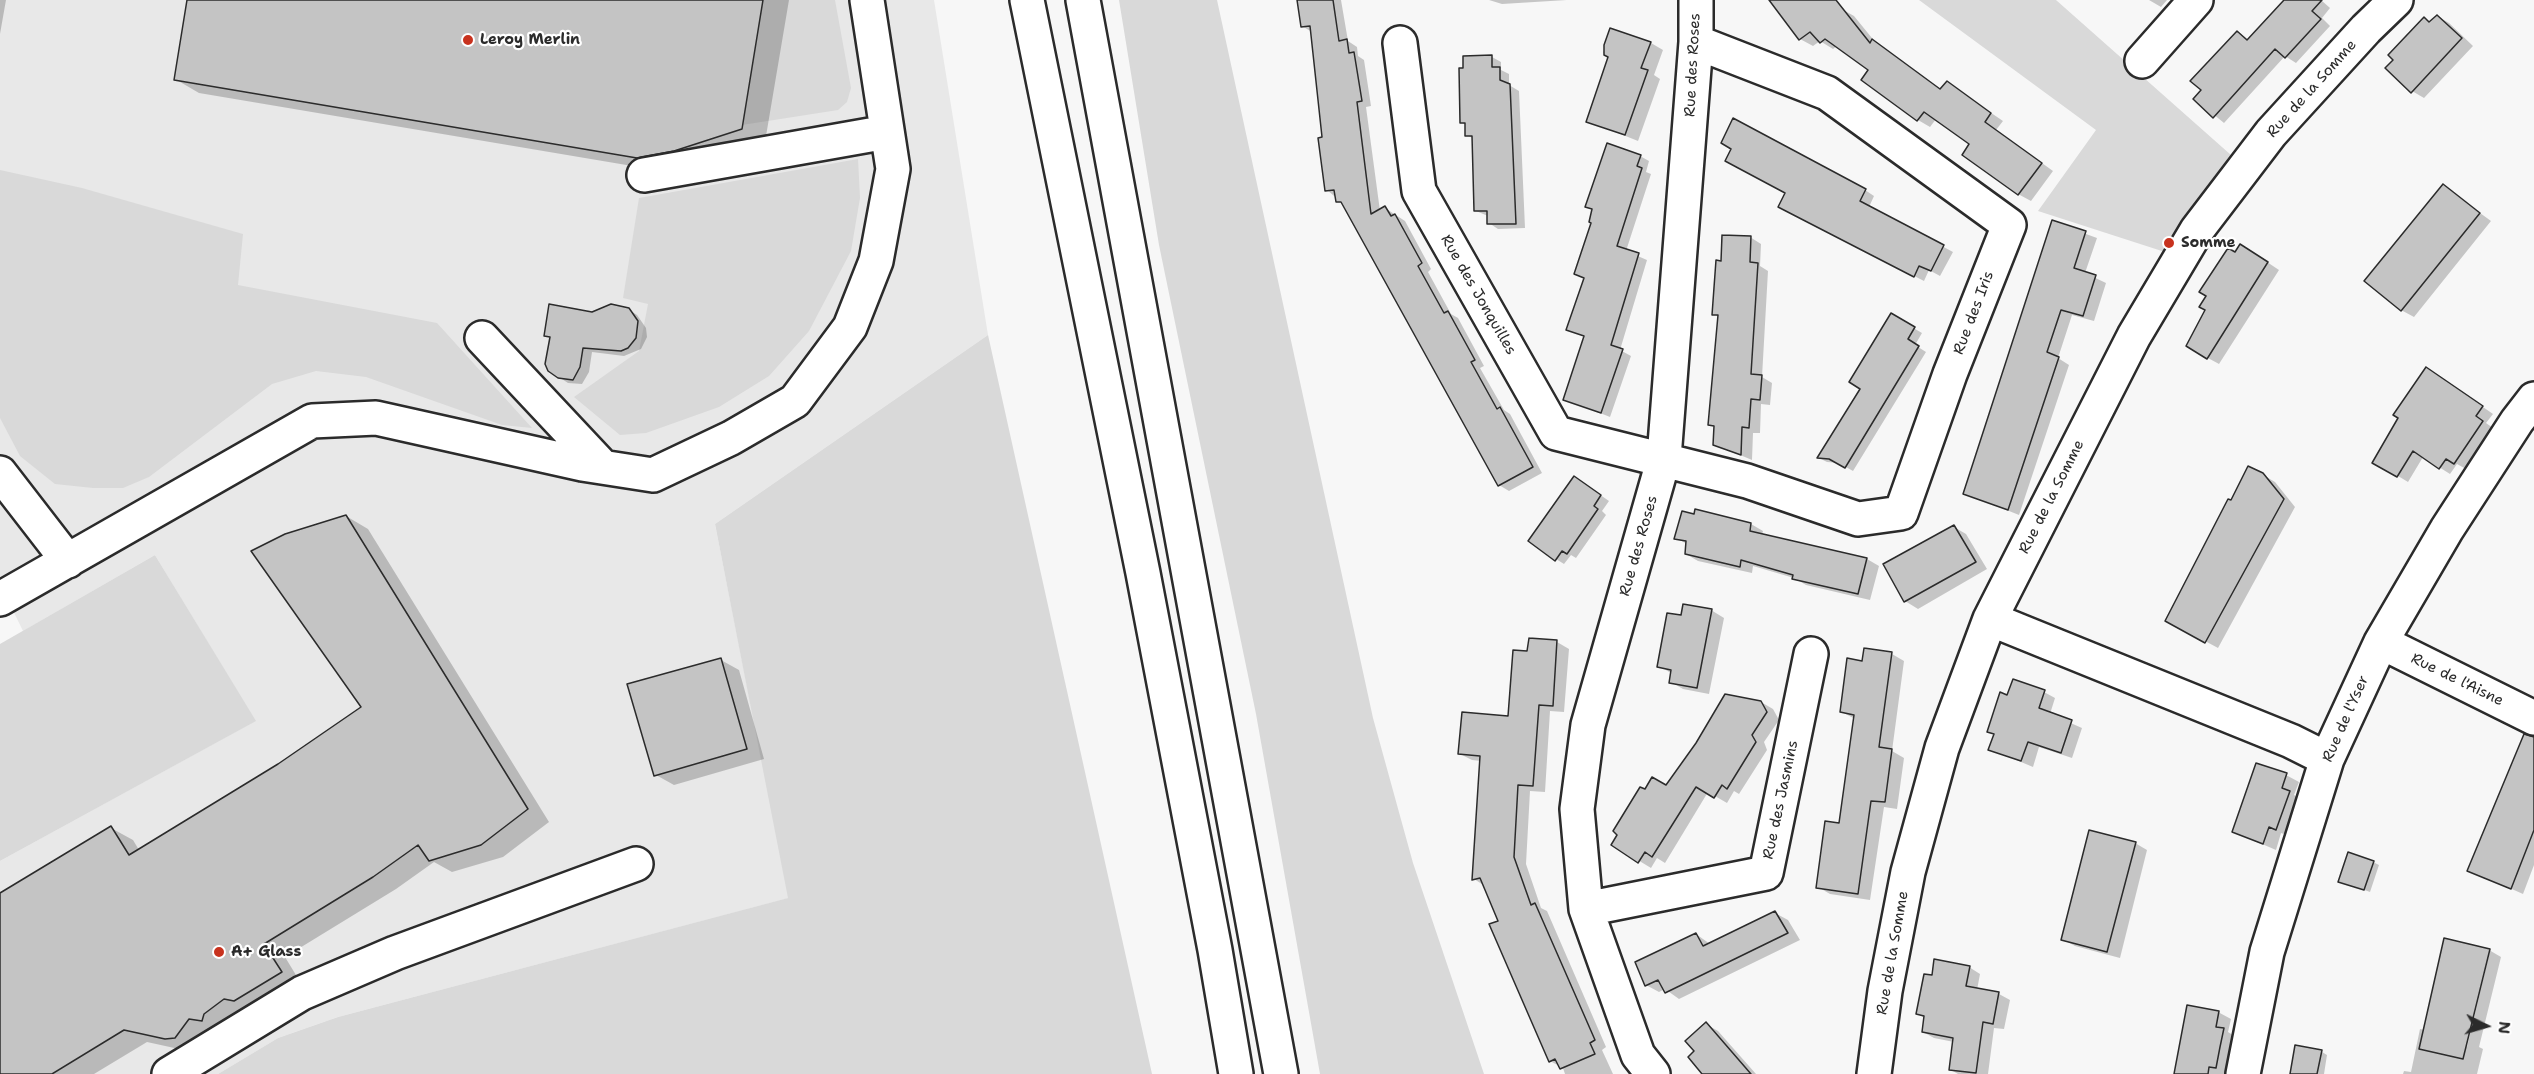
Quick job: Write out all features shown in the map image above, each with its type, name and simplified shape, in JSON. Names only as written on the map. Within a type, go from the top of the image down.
[{"type":"main road","points":[[0,598],[312,421],[376,418],[603,467],[653,475],[731,438],[795,401],[850,327],[876,261],[893,169],[867,0]]},
{"type":"main road","points":[[1028,0],[1143,573],[1215,950],[1236,1074]]},
{"type":"main road","points":[[1083,0],[1281,1074]]},
{"type":"main road","name":"Rue des Roses","points":[[1653,1074],[1638,1055],[1586,909],[1577,809],[1588,724],[1664,458],[1696,42],[1696,0]]},
{"type":"main road","points":[[2142,61],[2196,0]]},
{"type":"main road","name":"Rue de la Somme","points":[[1874,1074],[1885,991],[1908,872],[1942,748],[1990,619],[2134,336],[2197,230],[2271,133],[2366,29],[2396,0]]},
{"type":"main road","name":"Rue des Iris","points":[[1664,458],[1747,481],[1858,519],[1901,513],[1950,374],[2009,225],[1827,93],[1696,42]]},
{"type":"main road","name":"Rue des Jonquilles","points":[[1400,43],[1419,191],[1556,433],[1664,458]]},
{"type":"main road","points":[[644,175],[887,132]]},
{"type":"main road","points":[[482,338],[603,467]]},
{"type":"main road","name":"Rue de l'Yser","points":[[2243,1074],[2267,952],[2326,759],[2381,642],[2446,529],[2534,399]]},
{"type":"main road","points":[[0,473],[68,561]]},
{"type":"main road","points":[[1990,619],[2291,741],[2326,759]]},
{"type":"main road","name":"Rue de l'Aisne","points":[[2381,642],[2534,718]]},
{"type":"main road","name":"Rue des Jasmins","points":[[1586,909],[1766,873],[1811,654]]},
{"type":"main road","points":[[169,1074],[302,993],[395,952],[636,864]]},
{"type":"shaded area","points":[[0,0],[934,0],[988,335],[715,524],[789,898],[338,1017],[278,1038],[218,1074],[0,1074],[0,861],[255,721],[155,555],[23,631],[0,584]]},
{"type":"shaded area","points":[[763,0],[835,0],[851,88],[847,102],[838,110],[742,125]]},
{"type":"shaded area","points":[[1119,0],[1217,0],[1373,718],[1413,863],[1484,1074],[1320,1074],[1256,714],[1159,245]]},
{"type":"shaded area","points":[[1919,0],[2056,0],[2231,155],[2168,253],[2038,211],[2096,130]]},
{"type":"shaded area","points":[[858,159],[860,198],[851,251],[809,331],[769,376],[719,407],[646,433],[620,435],[574,397],[639,351],[648,304],[623,298],[639,198]]},
{"type":"shaded area","points":[[0,170],[82,188],[243,234],[238,285],[437,323],[532,428],[502,425],[366,377],[316,371],[272,384],[149,477],[123,488],[55,484],[20,456],[0,418]]},
{"type":"shaded area","points":[[988,335],[1152,1074],[218,1074],[278,1038],[338,1017],[788,898],[715,524]]},
{"type":"shaded area","points":[[155,555],[256,721],[0,861],[0,644]]},
{"type":"building","name":"Leroy Merlin","points":[[187,0],[763,0],[742,129],[674,151],[637,158],[174,80]]},
{"type":"building","points":[[1297,0],[1333,0],[1339,41],[1347,39],[1349,53],[1354,52],[1362,101],[1357,102],[1371,214],[1385,206],[1391,216],[1395,214],[1422,263],[1418,266],[1444,313],[1448,311],[1475,360],[1471,362],[1497,409],[1500,407],[1533,467],[1498,486],[1341,202],[1336,202],[1334,190],[1325,191],[1318,138],[1322,137],[1310,26],[1301,27]]},
{"type":"building","points":[[1769,0],[1836,0],[1870,43],[1872,39],[1940,89],[1947,81],[1991,113],[1985,122],[2042,163],[2018,195],[1962,155],[1969,144],[1924,112],[1917,121],[1861,80],[1868,70],[1825,39],[1820,43],[1810,32],[1799,40]]},
{"type":"building","points":[[2284,0],[2322,0],[2312,11],[2321,19],[2285,58],[2275,49],[2213,118],[2193,99],[2201,90],[2190,81],[2237,31],[2247,40]]},
{"type":"building","points":[[2437,15],[2462,38],[2411,93],[2385,68],[2393,60],[2388,55],[2424,17],[2429,22]]},
{"type":"building","points":[[1610,28],[1651,42],[1641,68],[1648,70],[1625,135],[1586,122],[1608,57],[1604,55],[1604,45]]},
{"type":"building","points":[[1492,55],[1492,67],[1500,67],[1500,80],[1510,84],[1516,224],[1487,224],[1487,211],[1474,211],[1472,136],[1465,136],[1465,123],[1460,123],[1459,68],[1463,68],[1463,56]]},
{"type":"building","points":[[1733,118],[1866,189],[1860,201],[1944,245],[1931,271],[1919,266],[1914,277],[1778,207],[1785,193],[1725,161],[1731,149],[1721,143]]},
{"type":"building","points":[[1607,143],[1641,155],[1637,166],[1642,168],[1617,246],[1639,253],[1611,345],[1623,349],[1601,413],[1563,400],[1584,336],[1566,330],[1584,278],[1574,274],[1591,223],[1589,222],[1592,209],[1585,207]]},
{"type":"building","points":[[2443,184],[2480,213],[2401,311],[2364,281]]},
{"type":"building","points":[[2052,220],[2086,231],[2074,268],[2096,275],[2083,316],[2061,310],[2047,352],[2059,357],[2008,510],[1963,494]]},
{"type":"building","points":[[1722,235],[1751,236],[1750,262],[1758,263],[1751,374],[1762,375],[1760,400],[1751,399],[1749,428],[1742,427],[1741,455],[1713,445],[1714,426],[1708,425],[1718,315],[1712,315],[1716,260],[1721,261]]},
{"type":"building","points":[[2240,244],[2268,262],[2207,359],[2186,346],[2205,310],[2199,307],[2206,296],[2199,292],[2228,248],[2235,252]]},
{"type":"building","points":[[549,304],[592,312],[611,304],[629,308],[638,321],[636,338],[628,348],[621,351],[583,348],[580,367],[573,380],[558,378],[548,371],[545,364],[550,337],[544,336]]},
{"type":"building","points":[[1891,313],[1915,327],[1908,339],[1919,346],[1845,468],[1829,459],[1817,458],[1860,389],[1849,382]]},
{"type":"building","points":[[2426,367],[2483,406],[2476,416],[2483,421],[2454,464],[2446,459],[2439,469],[2413,451],[2397,477],[2372,463],[2398,418],[2393,415]]},
{"type":"building","points":[[2248,466],[2263,473],[2284,499],[2205,643],[2165,621],[2228,499],[2231,500]]},
{"type":"building","points":[[1574,476],[1601,495],[1594,506],[1598,509],[1567,554],[1562,551],[1555,561],[1528,541]]},
{"type":"building","points":[[1695,509],[1751,523],[1750,531],[1867,558],[1858,594],[1792,579],[1793,575],[1741,560],[1740,567],[1685,554],[1686,541],[1674,539],[1682,511],[1694,514]]},
{"type":"building","points":[[346,515],[528,809],[481,845],[429,861],[418,845],[373,877],[264,944],[282,972],[234,1001],[224,999],[204,1014],[202,1021],[189,1019],[175,1038],[165,1039],[124,1030],[52,1074],[0,1074],[0,893],[111,826],[129,855],[278,764],[361,707],[251,551],[285,534]]},
{"type":"building","points":[[1954,525],[1976,562],[1904,602],[1883,564]]},
{"type":"building","points":[[1683,604],[1712,609],[1697,688],[1669,683],[1671,670],[1657,667],[1667,613],[1681,615]]},
{"type":"building","points":[[1529,638],[1557,640],[1553,706],[1539,705],[1533,786],[1518,785],[1514,857],[1531,905],[1535,903],[1595,1040],[1590,1043],[1595,1054],[1560,1069],[1555,1059],[1549,1062],[1489,924],[1498,921],[1480,878],[1472,880],[1480,756],[1458,754],[1462,712],[1508,716],[1513,650],[1527,651]]},
{"type":"building","points":[[1864,648],[1892,652],[1879,747],[1892,749],[1885,802],[1871,801],[1858,894],[1816,888],[1825,821],[1839,823],[1854,715],[1840,712],[1847,658],[1862,661]]},
{"type":"building","points":[[721,658],[747,749],[654,776],[627,684]]},
{"type":"building","points":[[2013,679],[2045,690],[2039,708],[2072,720],[2061,753],[2028,742],[2021,761],[1988,750],[1994,734],[1987,732],[2000,692],[2007,695]]},
{"type":"building","points":[[1725,694],[1761,701],[1767,712],[1752,735],[1756,742],[1727,789],[1722,785],[1714,798],[1696,787],[1652,857],[1645,852],[1638,863],[1611,845],[1617,835],[1613,831],[1640,787],[1645,789],[1652,777],[1666,785],[1696,743]]},
{"type":"building","points":[[2524,734],[2534,737],[2534,830],[2511,889],[2467,871]]},
{"type":"building","points":[[2256,763],[2287,773],[2282,788],[2290,791],[2276,830],[2269,827],[2263,844],[2232,832]]},
{"type":"building","points":[[2089,830],[2136,842],[2107,952],[2061,940]]},
{"type":"building","points":[[2348,852],[2374,861],[2364,890],[2338,882]]},
{"type":"building","points":[[1775,911],[1788,933],[1665,993],[1658,980],[1645,986],[1635,962],[1696,933],[1703,946]]},
{"type":"building","points":[[2444,938],[2490,949],[2463,1059],[2419,1049]]},
{"type":"building","points":[[1934,959],[1970,966],[1966,986],[1999,992],[1993,1024],[1983,1022],[1976,1073],[1949,1070],[1953,1038],[1922,1032],[1924,1016],[1916,1014],[1924,974],[1932,975]]},
{"type":"building","points":[[2187,1005],[2219,1011],[2216,1027],[2224,1028],[2216,1068],[2209,1067],[2208,1074],[2174,1074]]},
{"type":"building","points":[[1706,1022],[1751,1074],[1702,1074],[1688,1057],[1694,1051],[1685,1041]]},
{"type":"building","points":[[2295,1045],[2322,1050],[2317,1074],[2290,1074]]},
{"type":"place","name":"Leroy Merlin","points":[[468,40]]},
{"type":"place","name":"Somme","points":[[2169,243]]},
{"type":"place","name":"A+ Glass","points":[[219,952]]}]
